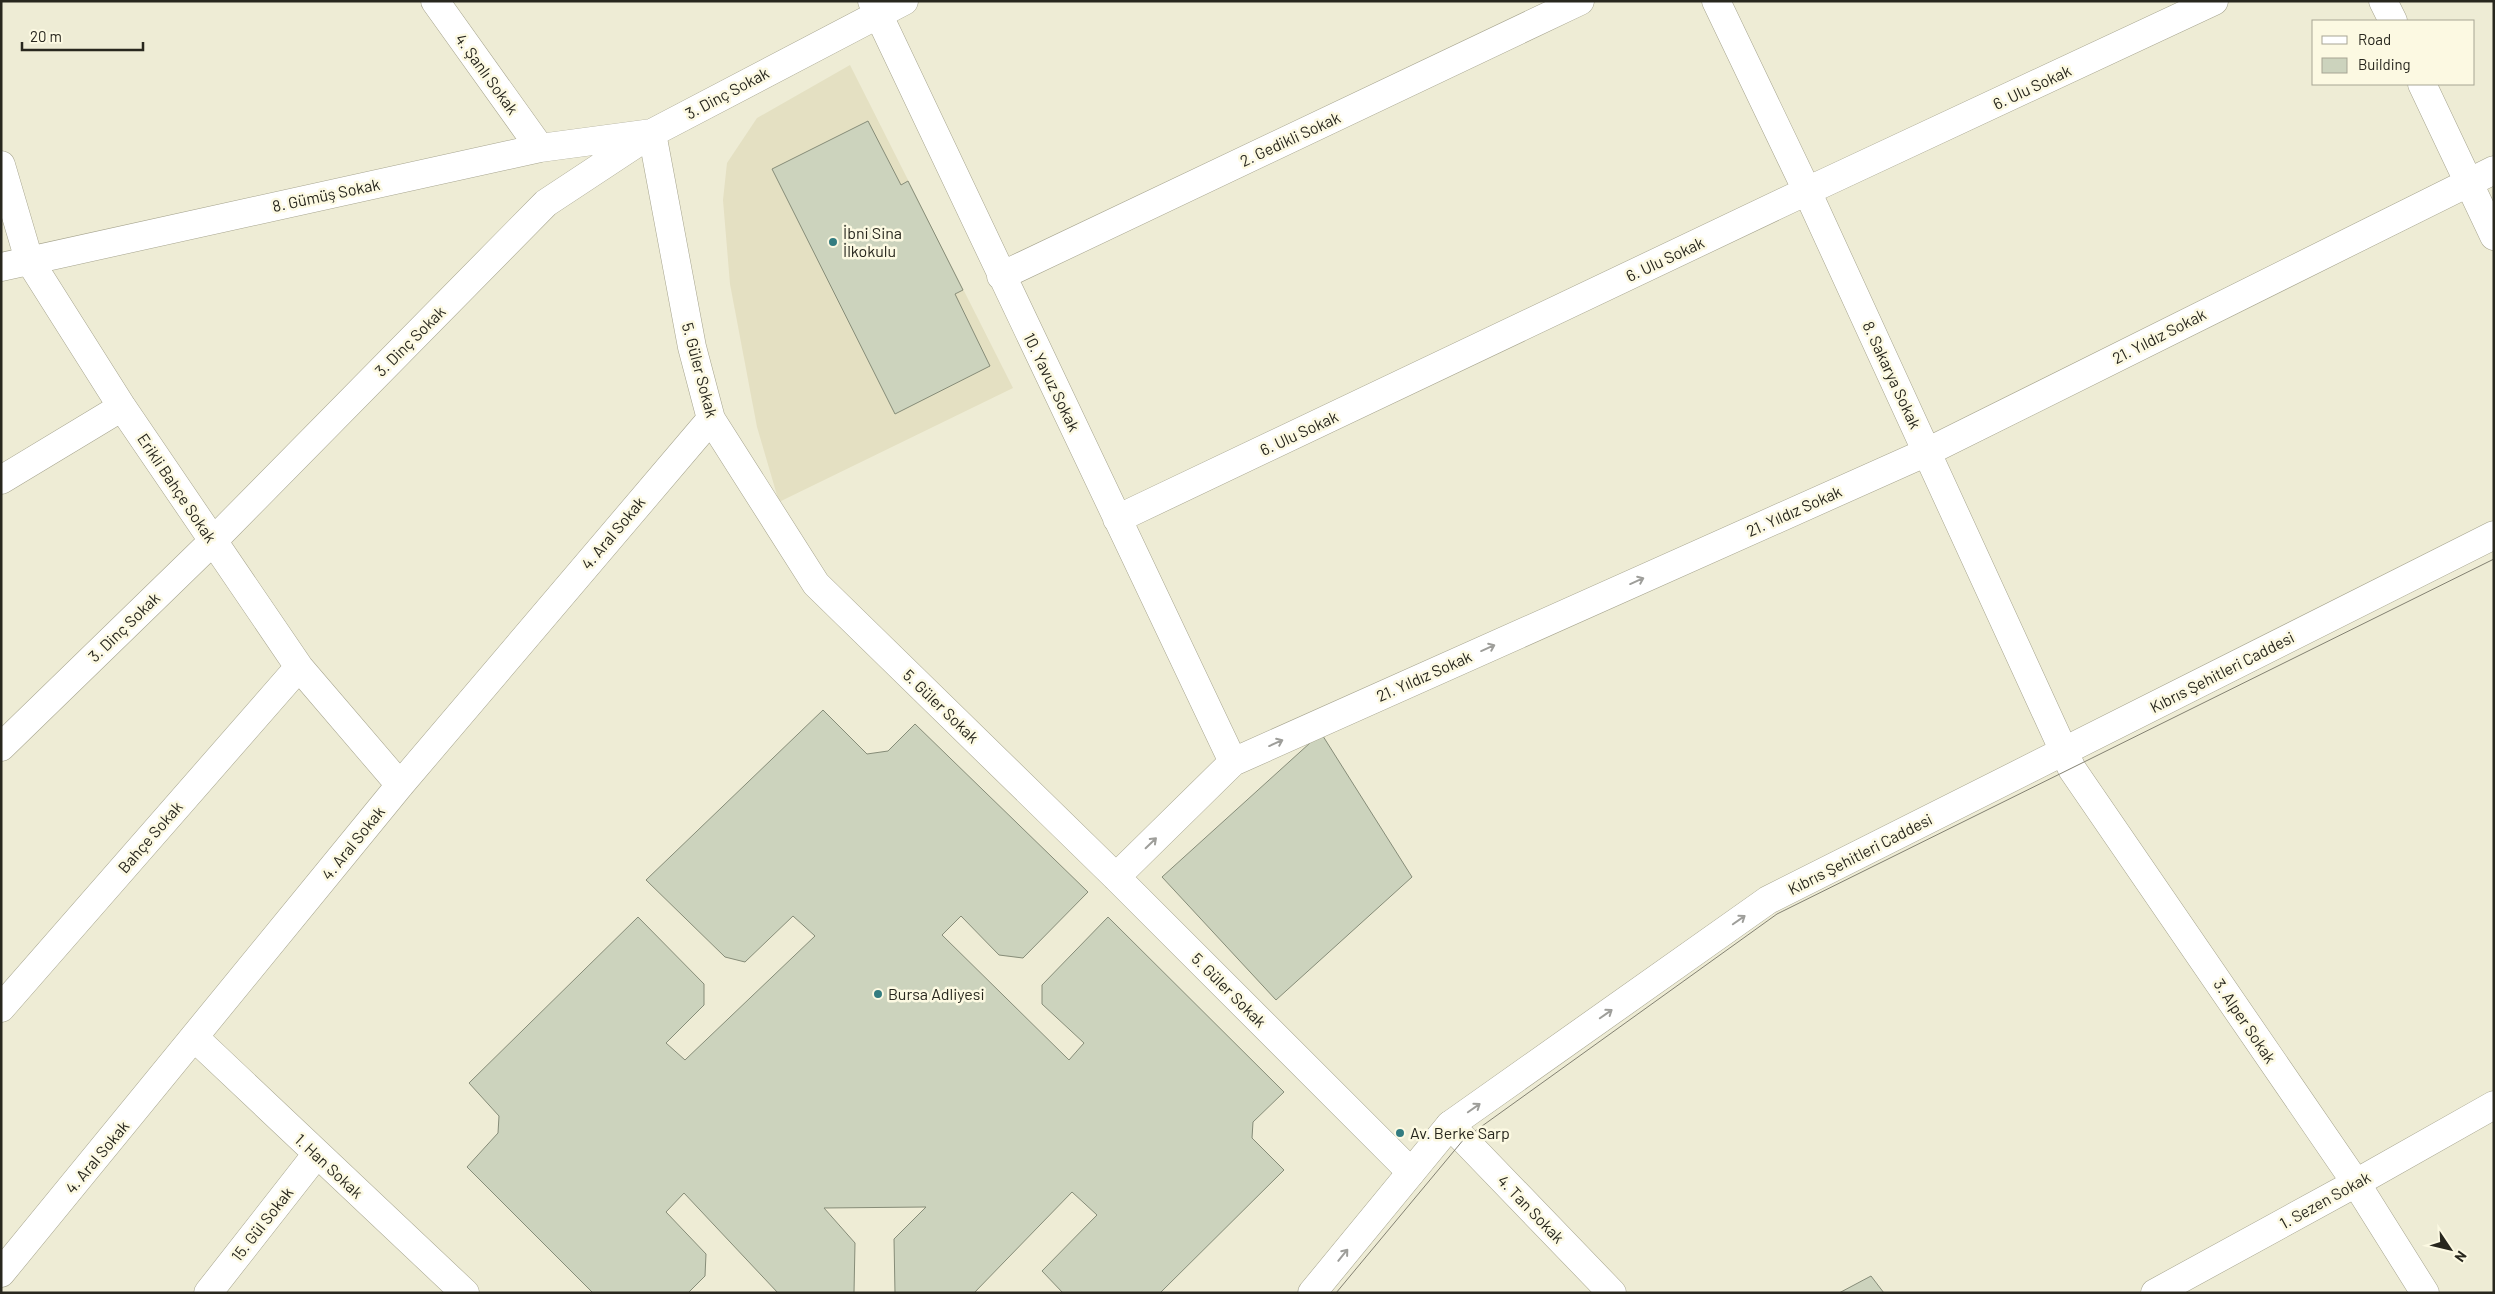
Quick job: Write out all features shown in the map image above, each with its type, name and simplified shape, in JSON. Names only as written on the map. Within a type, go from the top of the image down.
[{"type":"street","name":"4. Şanlı Sokak","points":[[435,1],[540,148]]},
{"type":"street","name":"3. Dinç Sokak","points":[[1,747],[212,541],[546,203],[652,133],[875,7],[904,1]]},
{"type":"street","name":"2. Gedikli Sokak","points":[[1001,276],[1580,1]]},
{"type":"street","name":"8. Sakarya Sokak","points":[[1716,1],[1807,191],[2064,752]]},
{"type":"street","name":"6. Ulu Sokak","points":[[1117,519],[1807,191],[2214,1]]},
{"type":"street","points":[[2383,1],[2392,20]]},
{"type":"street","name":"10. Yavuz Sokak","points":[[875,7],[1233,762]]},
{"type":"street","points":[[2422,85],[2494,236]]},
{"type":"street","name":"8. Gümüş Sokak","points":[[1,267],[540,148],[652,133]]},
{"type":"street","name":"5. Güler Sokak","points":[[652,133],[692,347],[711,419],[816,584],[1116,877],[1411,1172]]},
{"type":"street","name":"Erikli Bahçe Sokak","points":[[1,165],[29,260],[122,407],[299,667],[400,784]]},
{"type":"street","name":"21. Yıldız Sokak","points":[[1116,877],[1233,762],[1927,452],[2494,170]]},
{"type":"street","points":[[1,480],[122,407]]},
{"type":"street","name":"4. Aral Sokak","points":[[1,1273],[195,1038],[400,784],[711,419]]},
{"type":"street","name":"Kıbrıs Şehitleri Caddesi","points":[[1312,1293],[1450,1125],[1768,900],[2494,535]]},
{"type":"street","name":"Bahçe Sokak","points":[[1,1008],[299,667]]},
{"type":"street","name":"3. Alper Sokak","points":[[2064,752],[2072,769],[2356,1183],[2424,1293]]},
{"type":"street","name":"1. Han Sokak","points":[[195,1038],[316,1155],[465,1293]]},
{"type":"street","name":"1. Sezen Sokak","points":[[2155,1293],[2356,1183],[2494,1104]]},
{"type":"street","name":"4. Tan Sokak","points":[[1450,1125],[1612,1293]]},
{"type":"street","name":"15. Gül Sokak","points":[[208,1293],[316,1155]]},
{"type":"shaded area","name":"İbni Sina İlkokulu","points":[[850,65],[1013,388],[779,502],[757,427],[730,284],[723,200],[727,163],[757,118]]},
{"type":"building","name":"İbni Sina İlkokulu","points":[[868,121],[901,185],[908,181],[963,290],[955,294],[990,366],[895,414],[772,169]]},
{"type":"building","name":"Bursa Adliyesi","points":[[823,710],[867,754],[888,751],[915,724],[1088,892],[1023,958],[999,955],[961,916],[942,935],[1069,1060],[1084,1043],[1042,1004],[1042,985],[1108,917],[1284,1092],[1253,1122],[1252,1138],[1284,1170],[1160,1293],[1063,1293],[1042,1271],[1097,1215],[1072,1192],[974,1293],[895,1293],[894,1239],[926,1207],[824,1208],[855,1243],[854,1293],[778,1293],[684,1193],[666,1212],[706,1254],[705,1276],[688,1293],[593,1293],[467,1167],[498,1133],[499,1116],[469,1083],[638,917],[704,984],[704,1005],[666,1043],[685,1060],[815,936],[793,916],[745,962],[725,957],[646,880]]},
{"type":"building","points":[[1321,733],[1412,877],[1276,1000],[1162,877]]},
{"type":"building","points":[[1871,1276],[1884,1293],[1839,1293]]},
{"type":"tram line","points":[[1336,1293],[1464,1139],[1777,914],[2494,559]]},
{"type":"place","name":"İbni Sina İlkokulu","points":[[833,242]]},
{"type":"place","name":"Bursa Adliyesi","points":[[878,994]]},
{"type":"place","name":"Av. Berke Sarp","points":[[1400,1133]]}]
